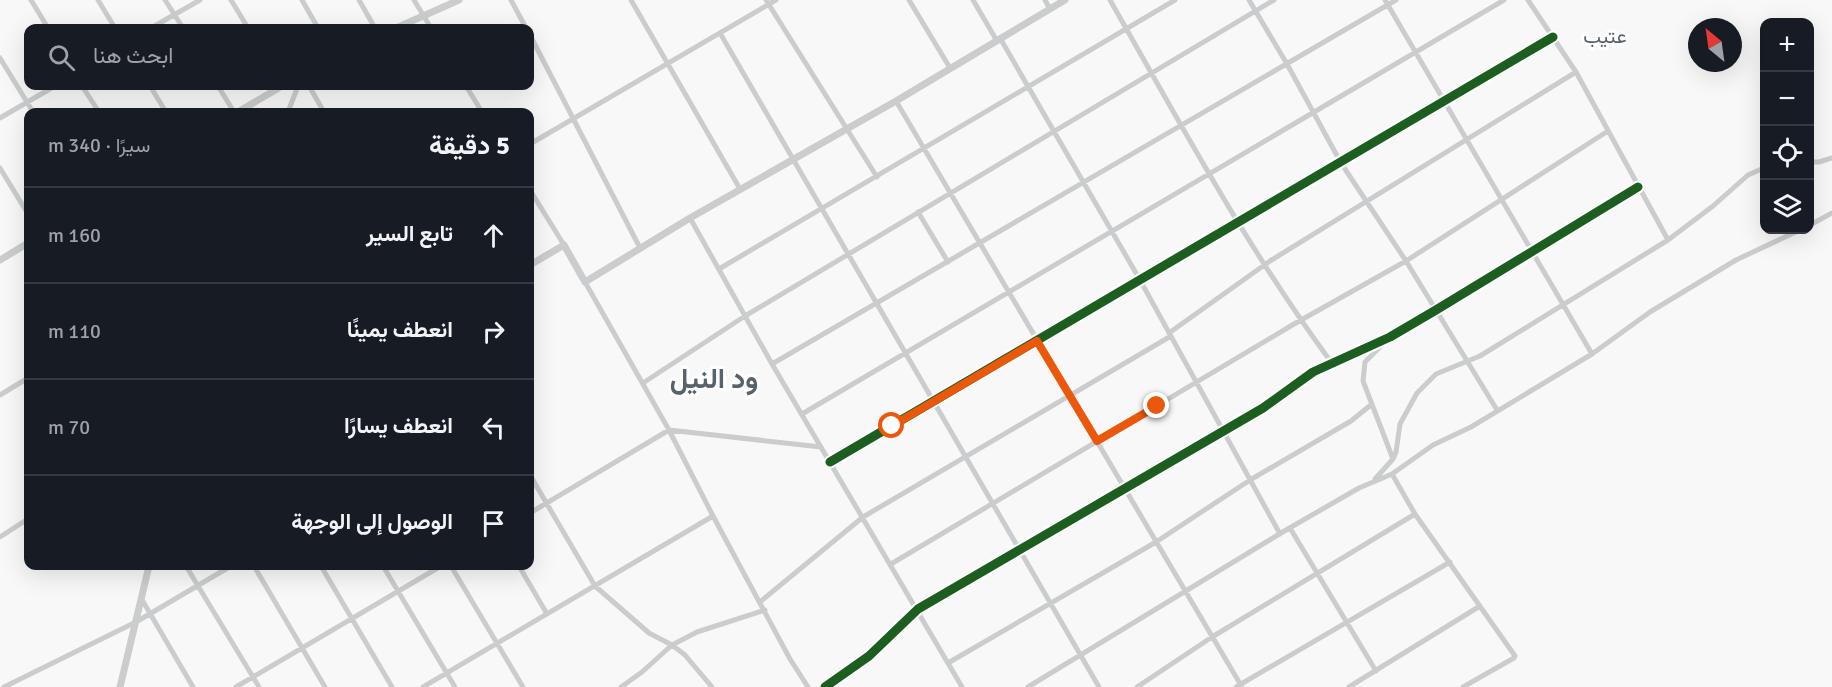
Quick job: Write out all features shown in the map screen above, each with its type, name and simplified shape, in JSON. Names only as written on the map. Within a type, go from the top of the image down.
[{"type":"street","points":[[31,0],[46,24]]},
{"type":"street","points":[[98,0],[113,24]]},
{"type":"street","points":[[165,0],[180,24]]},
{"type":"street","points":[[159,24],[200,0]]},
{"type":"street","points":[[231,0],[246,24]]},
{"type":"street","points":[[302,0],[316,24]]},
{"type":"street","points":[[359,0],[373,24]]},
{"type":"street","points":[[414,0],[429,24]]},
{"type":"street","points":[[404,24],[459,0]]},
{"type":"street","points":[[511,0],[524,24]]},
{"type":"street","points":[[630,0],[740,189]]},
{"type":"street","points":[[534,142],[720,33],[767,2],[776,0]]},
{"type":"street","points":[[909,0],[950,69]]},
{"type":"street","points":[[973,0],[1029,88],[1112,231],[1280,534]]},
{"type":"street","points":[[1045,0],[1050,9]]},
{"type":"street","points":[[585,282],[690,218],[896,101],[1065,0]]},
{"type":"street","points":[[1110,0],[1181,126],[1239,222],[1301,321],[1331,362]]},
{"type":"street","points":[[719,269],[1175,0]]},
{"type":"street","points":[[1249,0],[1340,162],[1406,261],[1497,410]]},
{"type":"street","points":[[643,383],[745,316],[1274,0]]},
{"type":"street","points":[[772,364],[1287,64],[1386,3],[1396,0]]},
{"type":"street","points":[[802,414],[1504,0]]},
{"type":"street","points":[[1528,0],[1576,72],[1668,240]]},
{"type":"street","points":[[767,2],[877,177]]},
{"type":"street","points":[[1386,3],[1592,354]]},
{"type":"street","points":[[720,33],[1099,687]]},
{"type":"street","points":[[830,462],[1552,37]]},
{"type":"street","points":[[534,43],[640,248]]},
{"type":"street","points":[[0,58],[31,108]]},
{"type":"street","points":[[760,602],[863,518],[1170,335],[1265,264],[1576,72]]},
{"type":"street","points":[[0,118],[48,90]]},
{"type":"street","points":[[85,90],[96,108]]},
{"type":"street","points":[[152,90],[164,108]]},
{"type":"street","points":[[221,90],[233,108]]},
{"type":"street","points":[[243,108],[274,90]]},
{"type":"street","points":[[290,108],[296,90]]},
{"type":"street","points":[[311,90],[322,108]]},
{"type":"street","points":[[468,90],[480,108]]},
{"type":"street","points":[[896,101],[1186,591],[1239,686],[1450,562]]},
{"type":"street","points":[[891,564],[1196,382],[1406,261],[1608,131]]},
{"type":"street","points":[[1814,162],[1832,158]]},
{"type":"street","points":[[0,168],[24,207]]},
{"type":"street","points":[[1372,483],[1393,459],[1400,424],[1417,393],[1436,375],[1480,356],[1668,240],[1713,206],[1748,175],[1760,170]]},
{"type":"street","points":[[825,687],[869,656],[918,609],[1263,408],[1313,372],[1390,337],[1638,187]]},
{"type":"street","points":[[534,196],[643,383],[790,659],[808,687]]},
{"type":"street","points":[[918,212],[948,262]]},
{"type":"street","points":[[1814,222],[1832,213]]},
{"type":"street","points":[[690,218],[772,364],[962,687]]},
{"type":"street","points":[[1028,687],[1290,528],[1392,474],[1428,448],[1471,427],[1592,354],[1650,312],[1736,260],[1791,234]]},
{"type":"street","points":[[0,260],[24,245]]},
{"type":"street","points":[[534,263],[564,245]]},
{"type":"street","points":[[1390,337],[1365,362],[1363,381],[1393,459]]},
{"type":"street","points":[[0,395],[24,380]]},
{"type":"street","points":[[948,663],[1156,542],[1250,480],[1351,421],[1372,404]]},
{"type":"street","points":[[534,510],[669,430],[821,447]]},
{"type":"street","points":[[1392,474],[1415,514],[1515,656],[1463,687]]},
{"type":"street","points":[[534,482],[595,586],[649,633],[685,655],[712,687]]},
{"type":"street","points":[[1137,687],[1212,637],[1415,514]]},
{"type":"street","points":[[423,687],[713,516]]},
{"type":"street","points":[[0,537],[24,522]]},
{"type":"street","points":[[1290,528],[1376,671]]},
{"type":"street","points":[[120,687],[148,570]]},
{"type":"street","points":[[188,570],[259,687]]},
{"type":"street","points":[[4,687],[136,622],[224,570]]},
{"type":"street","points":[[256,570],[325,687]]},
{"type":"street","points":[[323,570],[392,687]]},
{"type":"street","points":[[385,570],[454,687]]},
{"type":"street","points":[[236,687],[434,570]]},
{"type":"street","points":[[453,570],[523,687]]},
{"type":"street","points":[[521,570],[547,614]]},
{"type":"street","points":[[141,598],[193,687]]},
{"type":"street","points":[[1349,687],[1480,606]]},
{"type":"street","points":[[621,687],[672,645],[697,632],[765,610]]},
{"type":"cycle path","points":[[830,462],[1553,37]]},
{"type":"cycle path","points":[[825,687],[869,656],[918,609],[1263,408],[1313,372],[1390,337],[1638,187]]},
{"type":"district","name":"عتيب","points":[[1605,36]]},
{"type":"district","name":"ود النيل","points":[[714,379]]},
{"type":"route","points":[[892,426],[1037,341],[1097,441],[1157,406]]}]
